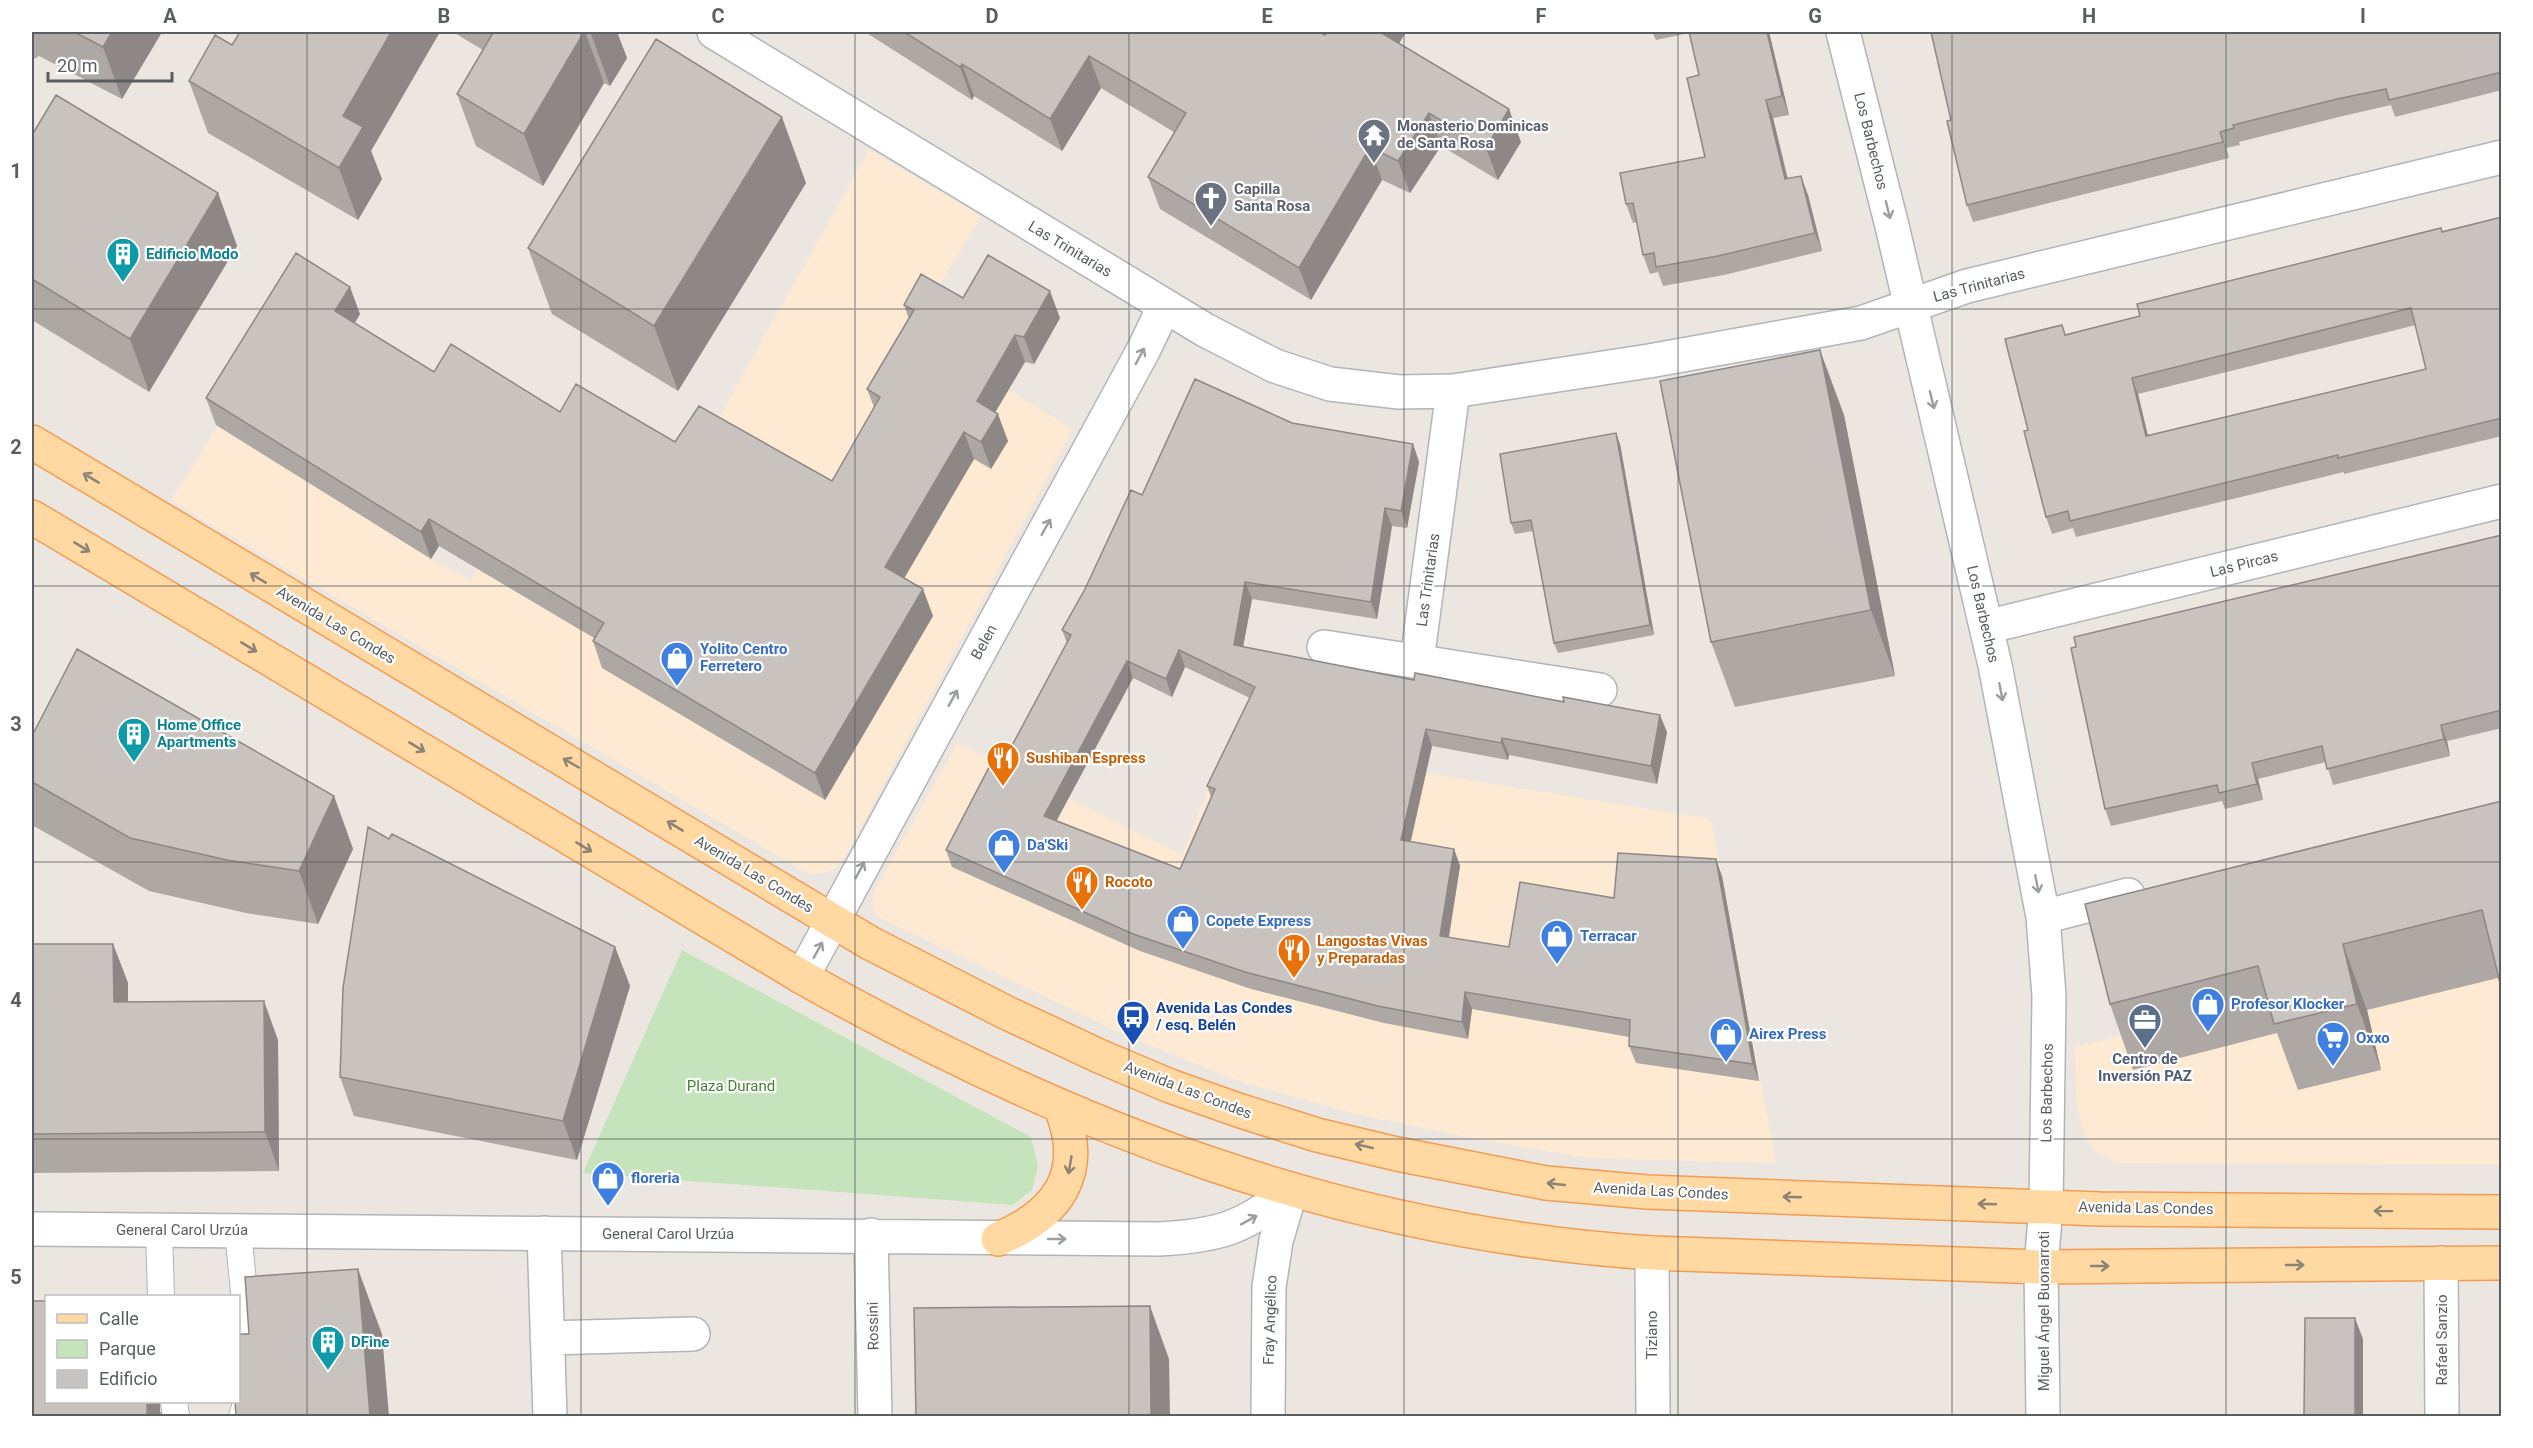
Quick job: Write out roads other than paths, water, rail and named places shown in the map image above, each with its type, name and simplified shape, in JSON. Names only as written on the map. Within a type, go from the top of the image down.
[{"type":"main road","name":"Avenida Las Condes","points":[[32,442],[833,922],[932,976],[1099,1056],[1170,1086],[1238,1110],[1340,1141],[1473,1170],[1546,1183],[1602,1188],[2100,1209],[2502,1212]]},
{"type":"main road","points":[[32,517],[881,1022],[1061,1108],[1149,1143],[1291,1190],[1366,1210],[1470,1232],[1602,1250],[2041,1266],[2502,1263]]},
{"type":"main road","points":[[998,1239],[1017,1231],[1035,1219],[1050,1205],[1066,1181],[1071,1164],[1072,1147],[1069,1127],[1061,1108]]},
{"type":"street","name":"Las Trinitarias","points":[[714,32],[1164,307],[1275,366],[1330,384],[1399,392],[1453,391],[1649,362],[1861,323],[1967,286],[2502,157]]},
{"type":"street","name":"Los Barbechos","points":[[1843,32],[1892,226],[1995,665],[2043,917],[2049,996],[2046,1206]]},
{"type":"street","name":"Belen","points":[[802,977],[1144,349],[1164,307]]},
{"type":"street","name":"Las Trinitarias","points":[[1417,661],[1453,391]]},
{"type":"street","name":"Las Pircas","points":[[1986,627],[2502,501]]},
{"type":"street","points":[[1324,647],[1600,690]]},
{"type":"street","points":[[2043,917],[2153,889]]},
{"type":"street","name":"General Carol Urzúa","points":[[32,1229],[871,1235],[998,1239],[1193,1237],[1239,1226],[1267,1210],[1291,1190]]},
{"type":"street","name":"Fray Angélico","points":[[1268,1416],[1269,1287],[1276,1241],[1291,1190]]},
{"type":"street","name":"Miguel Ángel Buonarroti","points":[[2043,1416],[2041,1266],[2046,1206]]},
{"type":"street","points":[[544,1233],[550,1416]]},
{"type":"street","name":"Rossini","points":[[871,1235],[875,1416]]},
{"type":"street","name":"Tiziano","points":[[1652,1253],[1653,1416]]},
{"type":"street","name":"Rafael Sanzio","points":[[2441,1263],[2442,1416]]},
{"type":"street","points":[[547,1338],[693,1334]]},
{"type":"lane","points":[[159,1230],[161,1295]]},
{"type":"lane","points":[[238,1230],[253,1384],[242,1416]]},
{"type":"place","name":"Monasterio Dominicas de Santa Rosa","points":[[1374,164]]},
{"type":"place","name":"Capilla Santa Rosa","points":[[1211,227]]},
{"type":"place","name":"Edificio Modo","points":[[123,283]]},
{"type":"place","name":"Yolito Centro Ferretero","points":[[677,687]]},
{"type":"place","name":"Home Office Apartments","points":[[134,763]]},
{"type":"place","name":"Sushiban Espress","points":[[1003,787]]},
{"type":"place","name":"Da'Ski","points":[[1004,874]]},
{"type":"place","name":"Rocoto","points":[[1082,911]]},
{"type":"place","name":"Copete Express","points":[[1183,950]]},
{"type":"place","name":"Terracar","points":[[1557,965]]},
{"type":"place","name":"Langostas Vivas y Preparadas","points":[[1294,979]]},
{"type":"place","name":"Profesor Klocker","points":[[2208,1033]]},
{"type":"place","name":"Avenida Las Condes / esq. Belén","points":[[1133,1046]]},
{"type":"place","name":"Centro de Inversión PAZ","points":[[2145,1049]]},
{"type":"place","name":"Airex Press","points":[[1726,1063]]},
{"type":"place","name":"Oxxo","points":[[2333,1067]]},
{"type":"place","name":"floreria","points":[[608,1207]]},
{"type":"place","name":"DFine","points":[[328,1371]]},
{"type":"park label","name":"Plaza Durand","points":[[731,1086]]}]
